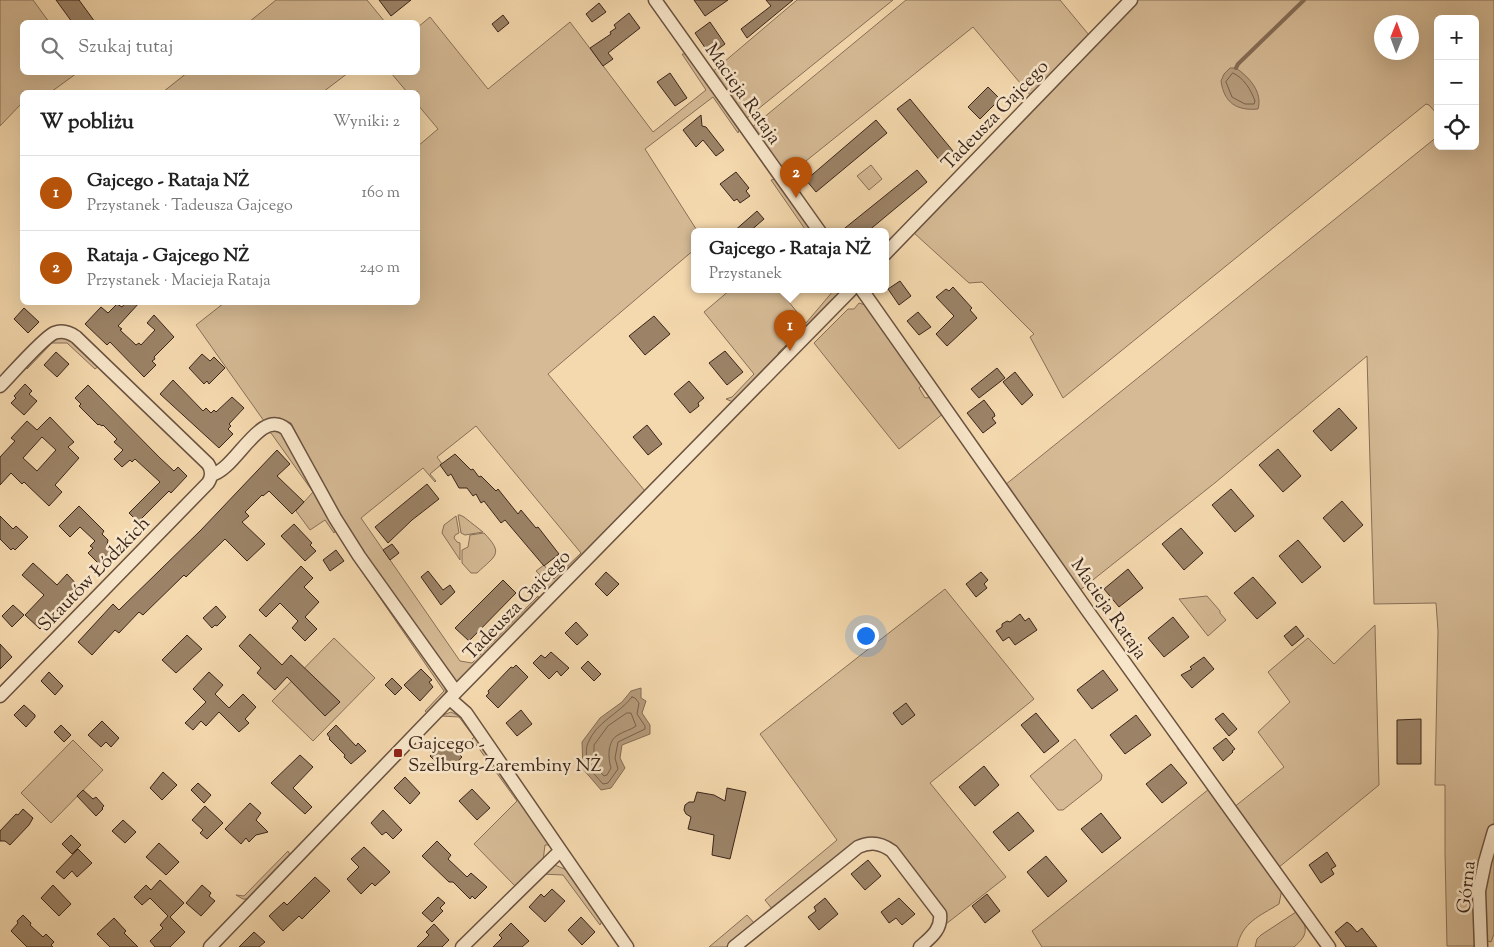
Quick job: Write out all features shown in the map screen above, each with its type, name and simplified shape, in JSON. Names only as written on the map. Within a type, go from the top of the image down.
[{"type":"street","name":"Macieja Rataja","points":[[655,0],[817,228]]},
{"type":"street","name":"Tadeusza Gajcego","points":[[889,250],[1131,0]]},
{"type":"street","name":"Tadeusza Gajcego","points":[[210,947],[453,695],[848,293]]},
{"type":"street","name":"Macieja Rataja","points":[[864,293],[1087,610],[1329,947]]},
{"type":"street","points":[[0,386],[48,337],[61,332],[69,332],[208,464],[211,475]]},
{"type":"street","name":"Skautów Łódzkich","points":[[0,696],[208,483],[211,475],[221,472],[263,427],[271,424],[278,424],[288,432],[335,518],[453,695]]},
{"type":"street","points":[[453,695],[627,947]]},
{"type":"street","name":"Górna","points":[[1481,947],[1479,891],[1483,868],[1494,831]]},
{"type":"street","points":[[734,947],[858,848],[872,843],[882,845],[892,851],[940,914],[938,929],[920,947]]},
{"type":"street","points":[[462,947],[560,851]]},
{"type":"shaded area","points":[[0,0],[33,0],[48,20],[20,20],[20,75],[74,75],[54,90],[20,90],[20,105],[0,126]]},
{"type":"shaded area","points":[[276,0],[367,0],[383,20],[251,20]]},
{"type":"shaded area","points":[[797,0],[893,0],[745,118],[711,73]]},
{"type":"shaded area","points":[[906,0],[1060,0],[1089,35],[1031,96],[973,27],[786,177],[751,128]]},
{"type":"shaded area","points":[[1137,0],[1494,0],[1494,823],[1488,838],[1479,946],[1447,946],[1445,785],[1435,785],[1438,631],[1436,603],[1374,604],[1367,356],[1216,482],[1079,591],[1005,485],[1434,139],[1434,150],[1479,150],[1479,15],[1434,15],[1434,111],[1426,104],[1063,398],[1030,337],[1034,334],[982,282],[969,283],[914,233]]},
{"type":"shaded area","points":[[430,17],[488,89],[570,22],[653,132],[706,90],[682,54],[687,54],[740,128],[738,133],[713,97],[645,149],[695,228],[691,228],[691,252],[548,374],[645,491],[549,590],[538,577],[540,575],[536,571],[544,565],[554,579],[581,553],[476,426],[437,457],[442,464],[430,474],[435,482],[423,468],[361,518],[460,661],[472,663],[538,596],[539,600],[457,683],[348,531],[291,423],[280,418],[264,421],[196,325],[221,305],[420,305],[420,144],[438,129],[420,107],[420,90],[405,90],[393,75],[420,75],[420,25]]},
{"type":"shaded area","points":[[184,75],[345,75],[326,90],[166,90]]},
{"type":"shaded area","points":[[871,165],[882,179],[869,190],[857,176]]},
{"type":"shaded area","points":[[776,179],[813,228],[804,228],[771,180]]},
{"type":"shaded area","points":[[726,293],[781,293],[806,323],[831,293],[840,293],[797,337],[795,336],[778,353],[779,355],[733,402],[726,399],[732,397],[754,374],[704,312]]},
{"type":"shaded area","points":[[859,303],[868,306],[923,384],[919,388],[925,398],[933,397],[944,413],[899,449],[814,343],[848,309],[854,309]]},
{"type":"shaded area","points":[[60,337],[69,339],[99,366],[95,369],[67,343],[52,343],[27,369],[25,366],[49,343]]},
{"type":"shaded area","points":[[267,428],[282,433],[337,529],[334,533],[325,520],[310,530],[296,511],[313,492],[271,433],[263,432]]},
{"type":"shaded area","points":[[458,515],[483,532],[465,535],[461,533]]},
{"type":"shaded area","points":[[456,516],[459,533],[454,538],[460,543],[460,560],[442,533],[444,525]]},
{"type":"shaded area","points":[[484,533],[494,546],[495,554],[477,573],[471,573],[462,563],[462,550],[468,547],[470,535]]},
{"type":"shaded area","points":[[356,563],[359,563],[444,685],[446,694],[428,714],[425,711],[444,691]]},
{"type":"shaded area","points":[[945,589],[1034,699],[930,783],[1006,877],[946,924],[946,920],[874,840],[773,910],[765,900],[837,840],[760,734]]},
{"type":"shaded area","points":[[1207,596],[1226,620],[1208,636],[1179,599]]},
{"type":"shaded area","points":[[1375,625],[1379,785],[1278,868],[1233,808],[1284,767],[1258,732],[1290,702],[1268,672],[1308,638],[1334,664]]},
{"type":"shaded area","points":[[334,638],[375,678],[313,741],[272,701]]},
{"type":"shaded area","points":[[451,712],[461,717],[550,845],[545,845],[543,861],[516,887],[474,844],[517,801],[472,739],[474,737],[459,717],[441,716]]},
{"type":"shaded area","points":[[1075,739],[1102,775],[1101,780],[1063,810],[1058,810],[1030,776]]},
{"type":"shaded area","points":[[73,740],[103,770],[51,823],[21,793]]},
{"type":"shaded area","points":[[1179,747],[1282,889],[1279,904],[1247,926],[1239,938],[1237,947],[1042,947],[1032,931],[1209,789],[1177,748]]},
{"type":"shaded area","points":[[1494,837],[1494,934],[1491,942],[1484,940],[1482,890]]},
{"type":"shaded area","points":[[288,851],[290,855],[248,899],[243,899],[236,895],[244,896]]},
{"type":"shaded area","points":[[555,865],[569,871],[602,921],[600,925],[563,875],[541,874]]},
{"type":"shaded area","points":[[1296,912],[1299,913],[1302,919],[1305,932],[1302,939],[1294,947],[1255,947],[1257,939],[1261,935]]},
{"type":"shaded area","points":[[747,915],[755,924],[727,947],[709,947]]},
{"type":"water","points":[[1230,68],[1236,68],[1254,86],[1257,91],[1258,109],[1244,109],[1228,100],[1221,81],[1224,74]]},
{"type":"water","points":[[641,688],[641,698],[646,701],[642,713],[650,725],[650,734],[622,745],[620,758],[625,768],[611,788],[601,790],[583,769],[582,742],[600,718],[622,702],[631,691]]},
{"type":"building","points":[[56,0],[79,0],[94,20],[71,20]]},
{"type":"building","points":[[379,0],[411,0],[391,16]]},
{"type":"building","points":[[694,0],[728,0],[705,16]]},
{"type":"building","points":[[766,0],[793,0],[747,38],[741,29],[771,6]]},
{"type":"building","points":[[599,3],[606,12],[592,22],[586,14]]},
{"type":"building","points":[[629,13],[640,28],[608,53],[613,59],[603,66],[590,48],[611,34],[610,32],[616,28],[614,25]]},
{"type":"building","points":[[503,15],[509,23],[498,32],[492,24]]},
{"type":"building","points":[[710,22],[725,44],[710,55],[695,33]]},
{"type":"building","points":[[670,73],[687,98],[675,106],[657,82]]},
{"type":"building","points":[[988,87],[1000,99],[980,119],[968,107]]},
{"type":"building","points":[[910,99],[953,151],[941,162],[897,109]]},
{"type":"building","points":[[701,115],[702,126],[706,127],[724,150],[716,156],[703,140],[696,147],[683,130]]},
{"type":"building","points":[[876,120],[887,133],[816,192],[806,180]]},
{"type":"building","points":[[917,170],[927,182],[872,228],[845,228]]},
{"type":"building","points":[[736,172],[749,188],[746,191],[750,196],[740,203],[737,199],[734,201],[720,184]]},
{"type":"building","points":[[757,211],[764,219],[754,228],[738,228]]},
{"type":"building","points":[[900,281],[911,296],[899,305],[889,288]]},
{"type":"building","points":[[953,287],[972,308],[970,310],[977,318],[947,346],[936,334],[954,316],[936,297],[946,289],[949,291]]},
{"type":"building","points":[[116,305],[122,307],[124,305],[137,305],[118,326],[136,345],[139,343],[141,345],[155,330],[147,323],[154,315],[174,337],[154,357],[155,359],[152,361],[156,365],[144,377],[110,342],[107,345],[85,324],[101,307],[108,313]]},
{"type":"building","points":[[24,308],[39,322],[28,333],[14,319]]},
{"type":"building","points":[[918,312],[931,327],[919,335],[907,321]]},
{"type":"building","points":[[654,316],[670,334],[645,355],[629,336]]},
{"type":"building","points":[[725,351],[743,372],[727,385],[709,363]]},
{"type":"building","points":[[56,352],[69,364],[57,377],[44,365]]},
{"type":"building","points":[[202,354],[210,361],[214,357],[225,368],[209,384],[207,381],[204,384],[189,368]]},
{"type":"building","points":[[997,368],[1005,378],[979,398],[971,389]]},
{"type":"building","points":[[1015,372],[1033,395],[1022,405],[1003,382]]},
{"type":"building","points":[[173,380],[203,411],[206,408],[211,413],[214,410],[216,412],[232,397],[244,408],[229,424],[231,426],[228,429],[233,434],[219,448],[160,394]]},
{"type":"building","points":[[689,381],[704,398],[698,403],[699,406],[690,413],[674,394]]},
{"type":"building","points":[[25,384],[32,391],[29,394],[37,401],[24,415],[11,403],[16,398],[14,396]]},
{"type":"building","points":[[88,385],[174,471],[178,467],[187,476],[138,522],[129,513],[160,482],[135,459],[132,462],[130,460],[122,467],[114,459],[123,450],[114,442],[117,439],[103,425],[98,425],[79,406],[81,404],[75,398]]},
{"type":"building","points":[[984,400],[994,413],[995,416],[992,418],[996,423],[983,433],[967,413]]},
{"type":"building","points":[[1339,408],[1357,428],[1331,451],[1313,431]]},
{"type":"building","points":[[50,417],[74,442],[68,447],[79,458],[55,485],[62,492],[49,506],[24,482],[22,484],[11,473],[0,485],[0,457],[15,441],[11,438],[27,421],[37,430]],"holes":[[[42,437],[56,450],[37,471],[23,458]]]},
{"type":"building","points":[[647,425],[662,444],[648,455],[633,437]]},
{"type":"building","points":[[1278,449],[1301,476],[1283,492],[1259,465]]},
{"type":"building","points":[[277,450],[290,464],[277,476],[304,502],[292,514],[269,491],[262,495],[245,512],[249,516],[242,522],[265,544],[247,561],[225,539],[143,615],[139,612],[119,633],[115,630],[92,655],[78,642],[113,604],[119,610],[201,530]]},
{"type":"building","points":[[455,454],[496,491],[498,489],[518,514],[521,510],[536,528],[538,527],[559,554],[544,566],[505,520],[501,523],[484,501],[481,503],[476,494],[473,496],[467,488],[459,488],[451,474],[448,476],[440,465]]},
{"type":"building","points":[[427,484],[439,499],[412,520],[388,543],[375,527]]},
{"type":"building","points":[[1231,489],[1254,516],[1235,532],[1212,505]]},
{"type":"building","points":[[1342,501],[1363,525],[1344,542],[1323,518]]},
{"type":"building","points":[[79,506],[104,531],[102,534],[108,540],[107,545],[114,552],[99,564],[88,553],[93,548],[90,546],[95,541],[80,527],[70,537],[59,526]]},
{"type":"building","points":[[0,516],[13,529],[16,526],[28,537],[15,550],[13,548],[11,550],[0,539]]},
{"type":"building","points":[[294,524],[312,543],[310,545],[316,551],[305,561],[281,536]]},
{"type":"building","points":[[1181,528],[1203,553],[1184,570],[1162,544]]},
{"type":"building","points":[[1298,540],[1321,567],[1302,583],[1279,556]]},
{"type":"building","points":[[392,544],[399,553],[390,560],[383,550]]},
{"type":"building","points":[[336,550],[344,561],[330,571],[323,560]]},
{"type":"building","points":[[33,563],[57,585],[67,574],[80,588],[40,629],[25,615],[44,595],[22,575]]},
{"type":"building","points":[[301,566],[313,578],[304,587],[319,602],[305,617],[317,629],[305,641],[292,628],[298,621],[280,603],[266,617],[259,610]]},
{"type":"building","points":[[1128,569],[1143,588],[1119,607],[1104,589]]},
{"type":"building","points":[[428,571],[443,590],[450,585],[455,592],[441,605],[421,577]]},
{"type":"building","points":[[606,572],[619,584],[607,596],[595,584]]},
{"type":"building","points":[[981,572],[988,580],[984,584],[987,588],[976,597],[966,584]]},
{"type":"building","points":[[1253,577],[1276,603],[1257,619],[1234,593]]},
{"type":"building","points":[[503,580],[516,593],[469,641],[455,628]]},
{"type":"building","points":[[13,605],[24,615],[12,627],[2,616]]},
{"type":"building","points":[[216,606],[226,617],[217,626],[215,625],[212,628],[203,618]]},
{"type":"building","points":[[1020,614],[1025,621],[1029,618],[1037,630],[1015,645],[1009,637],[1003,641],[996,631],[1002,627],[1002,624],[1007,621],[1010,622]]},
{"type":"building","points":[[1173,617],[1189,637],[1164,657],[1148,638]]},
{"type":"building","points":[[576,622],[588,635],[577,645],[565,633]]},
{"type":"building","points":[[1296,626],[1304,636],[1292,646],[1284,636]]},
{"type":"building","points":[[250,634],[282,665],[291,655],[340,702],[325,716],[287,677],[275,690],[257,673],[261,668],[239,646]]},
{"type":"building","points":[[187,635],[202,649],[176,673],[162,660]]},
{"type":"building","points":[[0,644],[12,657],[0,669]]},
{"type":"building","points":[[551,652],[569,668],[561,676],[557,671],[549,679],[533,663],[541,655],[545,658]]},
{"type":"building","points":[[1204,657],[1214,669],[1192,688],[1181,675],[1192,669],[1190,667]]},
{"type":"building","points":[[588,661],[601,674],[594,681],[581,668]]},
{"type":"building","points":[[516,665],[528,677],[498,708],[486,696],[489,693],[488,691],[511,667],[513,668]]},
{"type":"building","points":[[421,669],[432,680],[429,682],[433,687],[420,701],[404,685]]},
{"type":"building","points":[[1103,670],[1118,690],[1092,709],[1077,690]]},
{"type":"building","points":[[49,672],[63,686],[55,695],[41,681]]},
{"type":"building","points":[[209,672],[223,685],[215,694],[229,708],[243,694],[256,707],[245,719],[249,723],[239,732],[219,712],[206,726],[201,721],[193,730],[185,723],[206,702],[193,689]]},
{"type":"building","points":[[392,678],[402,688],[395,695],[385,685]]},
{"type":"building","points":[[906,703],[915,715],[902,725],[893,713]]},
{"type":"building","points":[[24,705],[35,715],[26,727],[14,715]]},
{"type":"building","points":[[521,710],[532,724],[517,736],[506,723]]},
{"type":"building","points":[[1036,713],[1059,741],[1044,753],[1021,725]]},
{"type":"building","points":[[1223,713],[1237,729],[1229,736],[1215,719]]},
{"type":"building","points":[[1136,715],[1151,735],[1125,754],[1110,735]]},
{"type":"building","points":[[1421,719],[1421,764],[1397,764],[1397,720]]},
{"type":"building","points":[[102,721],[119,738],[111,747],[106,742],[101,747],[88,735]]},
{"type":"building","points":[[61,725],[71,735],[64,742],[54,732]]},
{"type":"building","points":[[336,725],[356,746],[358,743],[366,751],[351,764],[329,739],[327,734]]},
{"type":"building","points":[[1226,738],[1235,749],[1223,761],[1213,748]]},
{"type":"building","points":[[448,743],[462,757],[450,770],[443,763],[440,766],[430,756],[439,747],[441,750]]},
{"type":"building","points":[[300,755],[313,767],[293,788],[312,807],[305,814],[271,783]]},
{"type":"building","points":[[1171,764],[1187,783],[1162,803],[1146,784]]},
{"type":"building","points":[[984,766],[999,785],[975,806],[959,787]]},
{"type":"building","points":[[163,772],[177,785],[162,800],[150,788]]},
{"type":"building","points":[[405,777],[420,793],[410,804],[394,788]]},
{"type":"building","points":[[198,783],[211,795],[204,803],[191,790]]},
{"type":"building","points":[[727,788],[746,792],[730,859],[712,855],[714,835],[688,829],[691,817],[684,810],[685,805],[689,802],[694,802],[697,792],[714,795],[725,801]]},
{"type":"building","points":[[472,789],[490,808],[477,820],[459,801]]},
{"type":"building","points":[[83,790],[93,799],[96,797],[104,806],[96,816],[77,796]]},
{"type":"building","points":[[250,803],[261,813],[256,820],[268,832],[256,835],[249,842],[246,838],[241,844],[225,829]]},
{"type":"building","points":[[205,806],[223,823],[207,839],[200,833],[203,830],[192,820]]},
{"type":"building","points":[[23,809],[33,818],[29,825],[10,845],[5,841],[0,841],[0,831]]},
{"type":"building","points":[[383,810],[402,830],[393,839],[386,832],[382,835],[371,823]]},
{"type":"building","points":[[1018,812],[1034,831],[1009,851],[993,832]]},
{"type":"building","points":[[1101,813],[1121,838],[1102,853],[1081,829]]},
{"type":"building","points":[[123,820],[136,832],[125,843],[112,831]]},
{"type":"building","points":[[71,835],[81,845],[72,854],[62,844]]},
{"type":"building","points":[[437,841],[451,855],[448,859],[467,877],[471,873],[487,887],[475,899],[472,896],[470,899],[453,882],[449,882],[422,856]]},
{"type":"building","points":[[159,843],[179,862],[166,875],[146,857]]},
{"type":"building","points":[[364,847],[390,872],[375,886],[372,883],[361,894],[347,879],[359,867],[351,859]]},
{"type":"building","points":[[78,849],[92,863],[77,877],[72,871],[64,879],[56,872]]},
{"type":"building","points":[[1327,852],[1336,866],[1331,869],[1334,874],[1321,883],[1309,865]]},
{"type":"building","points":[[1046,856],[1067,881],[1048,897],[1027,872]]},
{"type":"building","points":[[868,860],[881,876],[865,890],[851,874]]},
{"type":"building","points":[[315,877],[330,891],[302,919],[299,916],[283,931],[269,916],[284,902],[287,905]]},
{"type":"building","points":[[160,880],[184,903],[170,917],[185,932],[170,947],[155,947],[150,941],[163,928],[160,925],[168,916],[150,898],[142,905],[134,897],[146,885],[151,890]]},
{"type":"building","points":[[53,885],[71,904],[59,916],[41,898]]},
{"type":"building","points":[[202,885],[211,893],[209,896],[215,901],[201,916],[186,903]]},
{"type":"building","points":[[552,889],[565,901],[545,922],[529,907],[541,894],[544,897]]},
{"type":"building","points":[[987,894],[1000,911],[985,923],[972,906]]},
{"type":"building","points":[[438,897],[445,903],[440,908],[443,911],[432,922],[422,913]]},
{"type":"building","points":[[825,898],[838,914],[819,930],[808,917],[816,911],[814,907]]},
{"type":"building","points":[[899,898],[915,914],[902,925],[896,918],[889,923],[881,912]]},
{"type":"building","points":[[23,915],[31,923],[30,925],[43,937],[46,934],[54,942],[51,945],[53,947],[27,947],[11,931]]},
{"type":"building","points":[[581,917],[595,932],[582,945],[568,930]]},
{"type":"building","points":[[114,918],[126,931],[124,933],[138,947],[110,947],[97,934]]},
{"type":"building","points":[[1347,922],[1357,932],[1362,928],[1377,947],[1346,947],[1335,932]]},
{"type":"building","points":[[511,923],[529,941],[522,947],[493,947],[502,938],[499,935]]},
{"type":"building","points":[[434,924],[449,940],[442,947],[417,947],[429,935],[426,932]]},
{"type":"building","points":[[254,932],[265,942],[259,947],[239,947]]},
{"type":"waterway","points":[[1236,68],[1304,0]]},
{"type":"place","name":"Rataja - Gajcego NŻ","points":[[796,198]]},
{"type":"place","name":"Gajcego - Rataja NŻ","points":[[790,351]]},
{"type":"place","name":"Gajcego - Szelburg-Zarembiny NŻ","points":[[398,753]]}]
